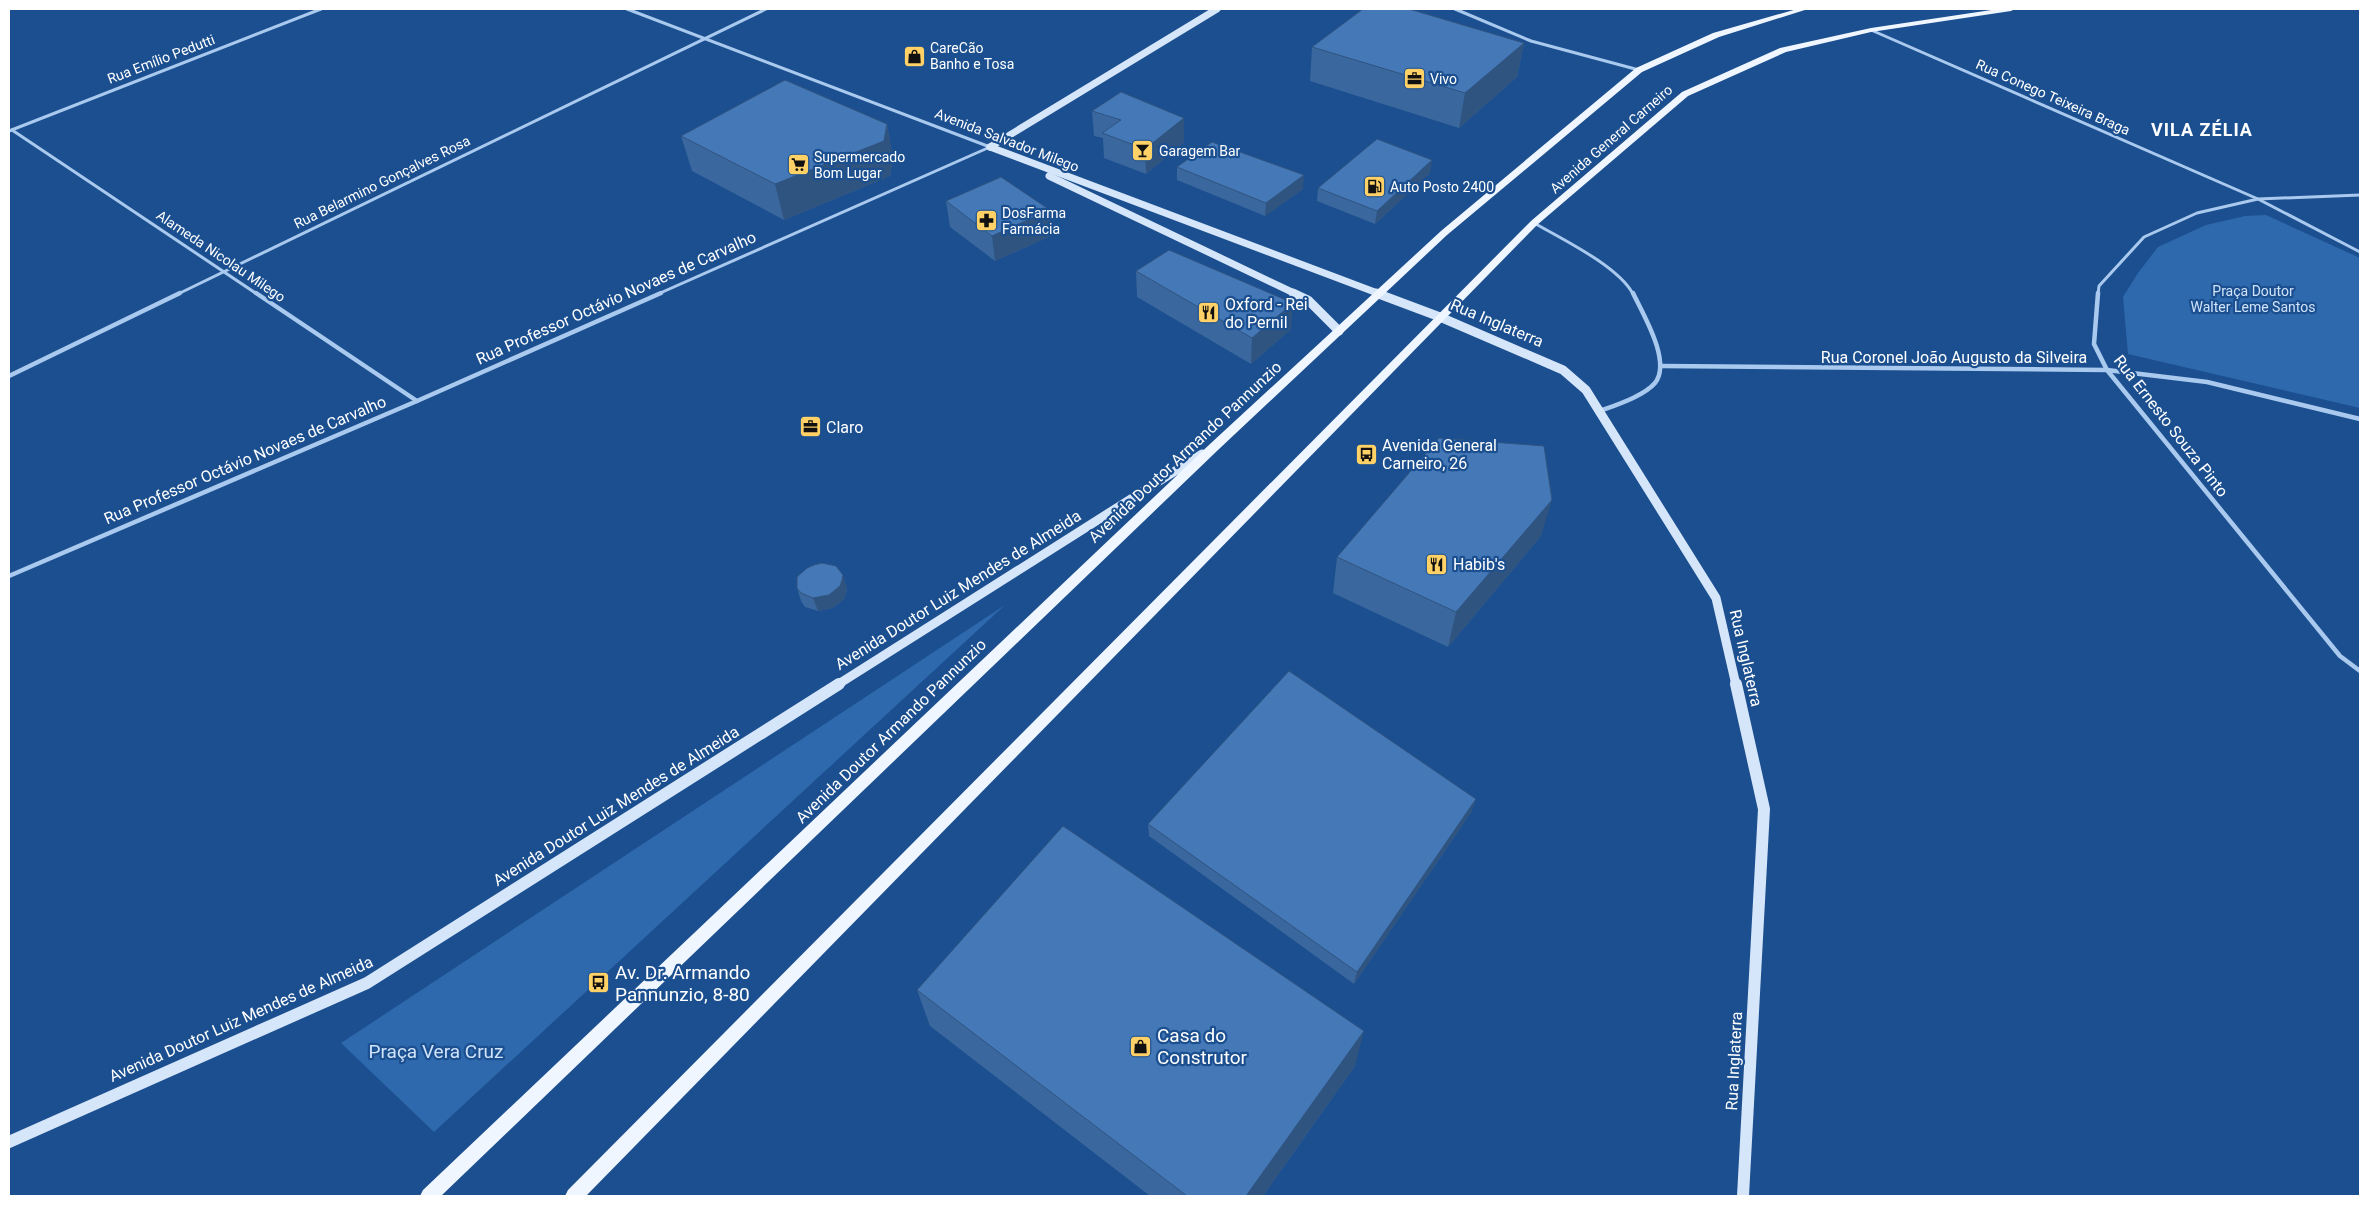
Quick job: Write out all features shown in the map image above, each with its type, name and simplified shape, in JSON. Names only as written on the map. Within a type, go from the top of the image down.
[{"type":"main road","name":"Avenida General Carneiro","points":[[1380,293],[1502,183],[1639,70],[1716,35],[1804,9]]},
{"type":"main road","name":"Avenida General Carneiro","points":[[1440,317],[1534,223],[1685,94],[1782,50],[1871,30],[2011,9]]},
{"type":"main road","name":"Avenida Doutor Armando Pannunzio","points":[[429,1196],[1214,447],[1380,293]]},
{"type":"main road","points":[[574,1196],[1440,317]]},
{"type":"street","name":"Rua Emílio Pedutti","points":[[10,130],[321,9]]},
{"type":"street","name":"Avenida Salvador Milego","points":[[627,9],[1380,293]]},
{"type":"street","name":"Rua Belarmino Gonçalves Rosa","points":[[9,376],[766,9]]},
{"type":"street","name":"Rua Professor Octávio Novaes de Carvalho","points":[[9,576],[417,401],[990,147],[1217,9]]},
{"type":"street","points":[[1455,9],[1531,41],[1639,70]]},
{"type":"street","name":"Rua Conego Teixeira Braga","points":[[1871,30],[2258,199],[2360,252]]},
{"type":"street","name":"Alameda Nicolau Milego","points":[[10,130],[417,401]]},
{"type":"street","points":[[990,147],[1308,300],[1339,331]]},
{"type":"street","name":"Rua Ernesto Souza Pinto","points":[[2360,195],[2258,199],[2197,213],[2144,237],[2099,286],[2094,344],[2107,370],[2340,656],[2360,670]]},
{"type":"street","points":[[1534,223],[1604,264],[1630,288],[1650,327],[1662,366],[1655,383],[1633,398],[1600,411]]},
{"type":"street","name":"Rua Inglaterra","points":[[1380,293],[1563,370],[1586,390],[1716,598],[1764,809],[1743,1196]]},
{"type":"street","name":"Rua Coronel João Augusto da Silveira","points":[[1662,366],[2107,370],[2207,382],[2360,419]]},
{"type":"street","name":"Avenida Doutor Luiz Mendes de Almeida","points":[[9,1142],[367,983],[1214,447]]},
{"type":"green space","name":"Praça Doutor Walter Leme Santos","points":[[2266,215],[2360,258],[2360,408],[2128,354],[2123,297],[2158,247],[2206,225],[2245,216]]},
{"type":"green space","name":"Praça Vera Cruz","points":[[1005,605],[434,1132],[341,1043]]},
{"type":"building","points":[[1363,9],[1409,9],[1524,43],[1465,93],[1312,47]]},
{"type":"building","points":[[785,80],[887,124],[884,141],[775,184],[681,136]]},
{"type":"building","points":[[1121,92],[1184,118],[1145,149],[1102,133],[1121,120],[1092,111]]},
{"type":"building","name":"Auto Posto 2400","points":[[1377,139],[1432,160],[1377,211],[1318,188]]},
{"type":"building","points":[[1212,142],[1304,175],[1266,203],[1177,167]]},
{"type":"building","points":[[1001,177],[1050,210],[992,236],[946,201]]},
{"type":"building","points":[[1169,250],[1293,303],[1252,338],[1136,271]]},
{"type":"building","name":"Habib's","points":[[1439,438],[1544,446],[1552,500],[1456,612],[1337,557]]},
{"type":"building","points":[[822,563],[836,566],[843,575],[840,586],[829,595],[813,598],[801,593],[797,588],[797,577],[807,568]]},
{"type":"building","points":[[1289,671],[1476,799],[1357,972],[1148,824]]},
{"type":"building","name":"Casa do Construtor","points":[[1063,826],[1364,1031],[1246,1196],[1187,1196],[917,990]]},
{"type":"place","name":"CareCão Banho e Tosa","points":[[914,56]]},
{"type":"place","name":"Vivo","points":[[1414,79]]},
{"type":"place","name":"Garagem Bar","points":[[1143,151]]},
{"type":"place","name":"Supermercado Bom Lugar","points":[[798,165]]},
{"type":"place","name":"Auto Posto 2400","points":[[1374,187]]},
{"type":"place","name":"DosFarma Farmácia","points":[[986,221]]},
{"type":"place","name":"Oxford - Rei do Pernil","points":[[1209,313]]},
{"type":"place","name":"Claro","points":[[810,427]]},
{"type":"place","name":"Avenida General Carneiro, 26","points":[[1366,454]]},
{"type":"place","name":"Habib's","points":[[1437,564]]},
{"type":"place","name":"Av. Dr. Armando Pannunzio, 8-80","points":[[599,983]]},
{"type":"place","name":"Casa do Construtor","points":[[1141,1046]]},
{"type":"district","name":"VILA ZÉLIA","points":[[2202,129]]}]
